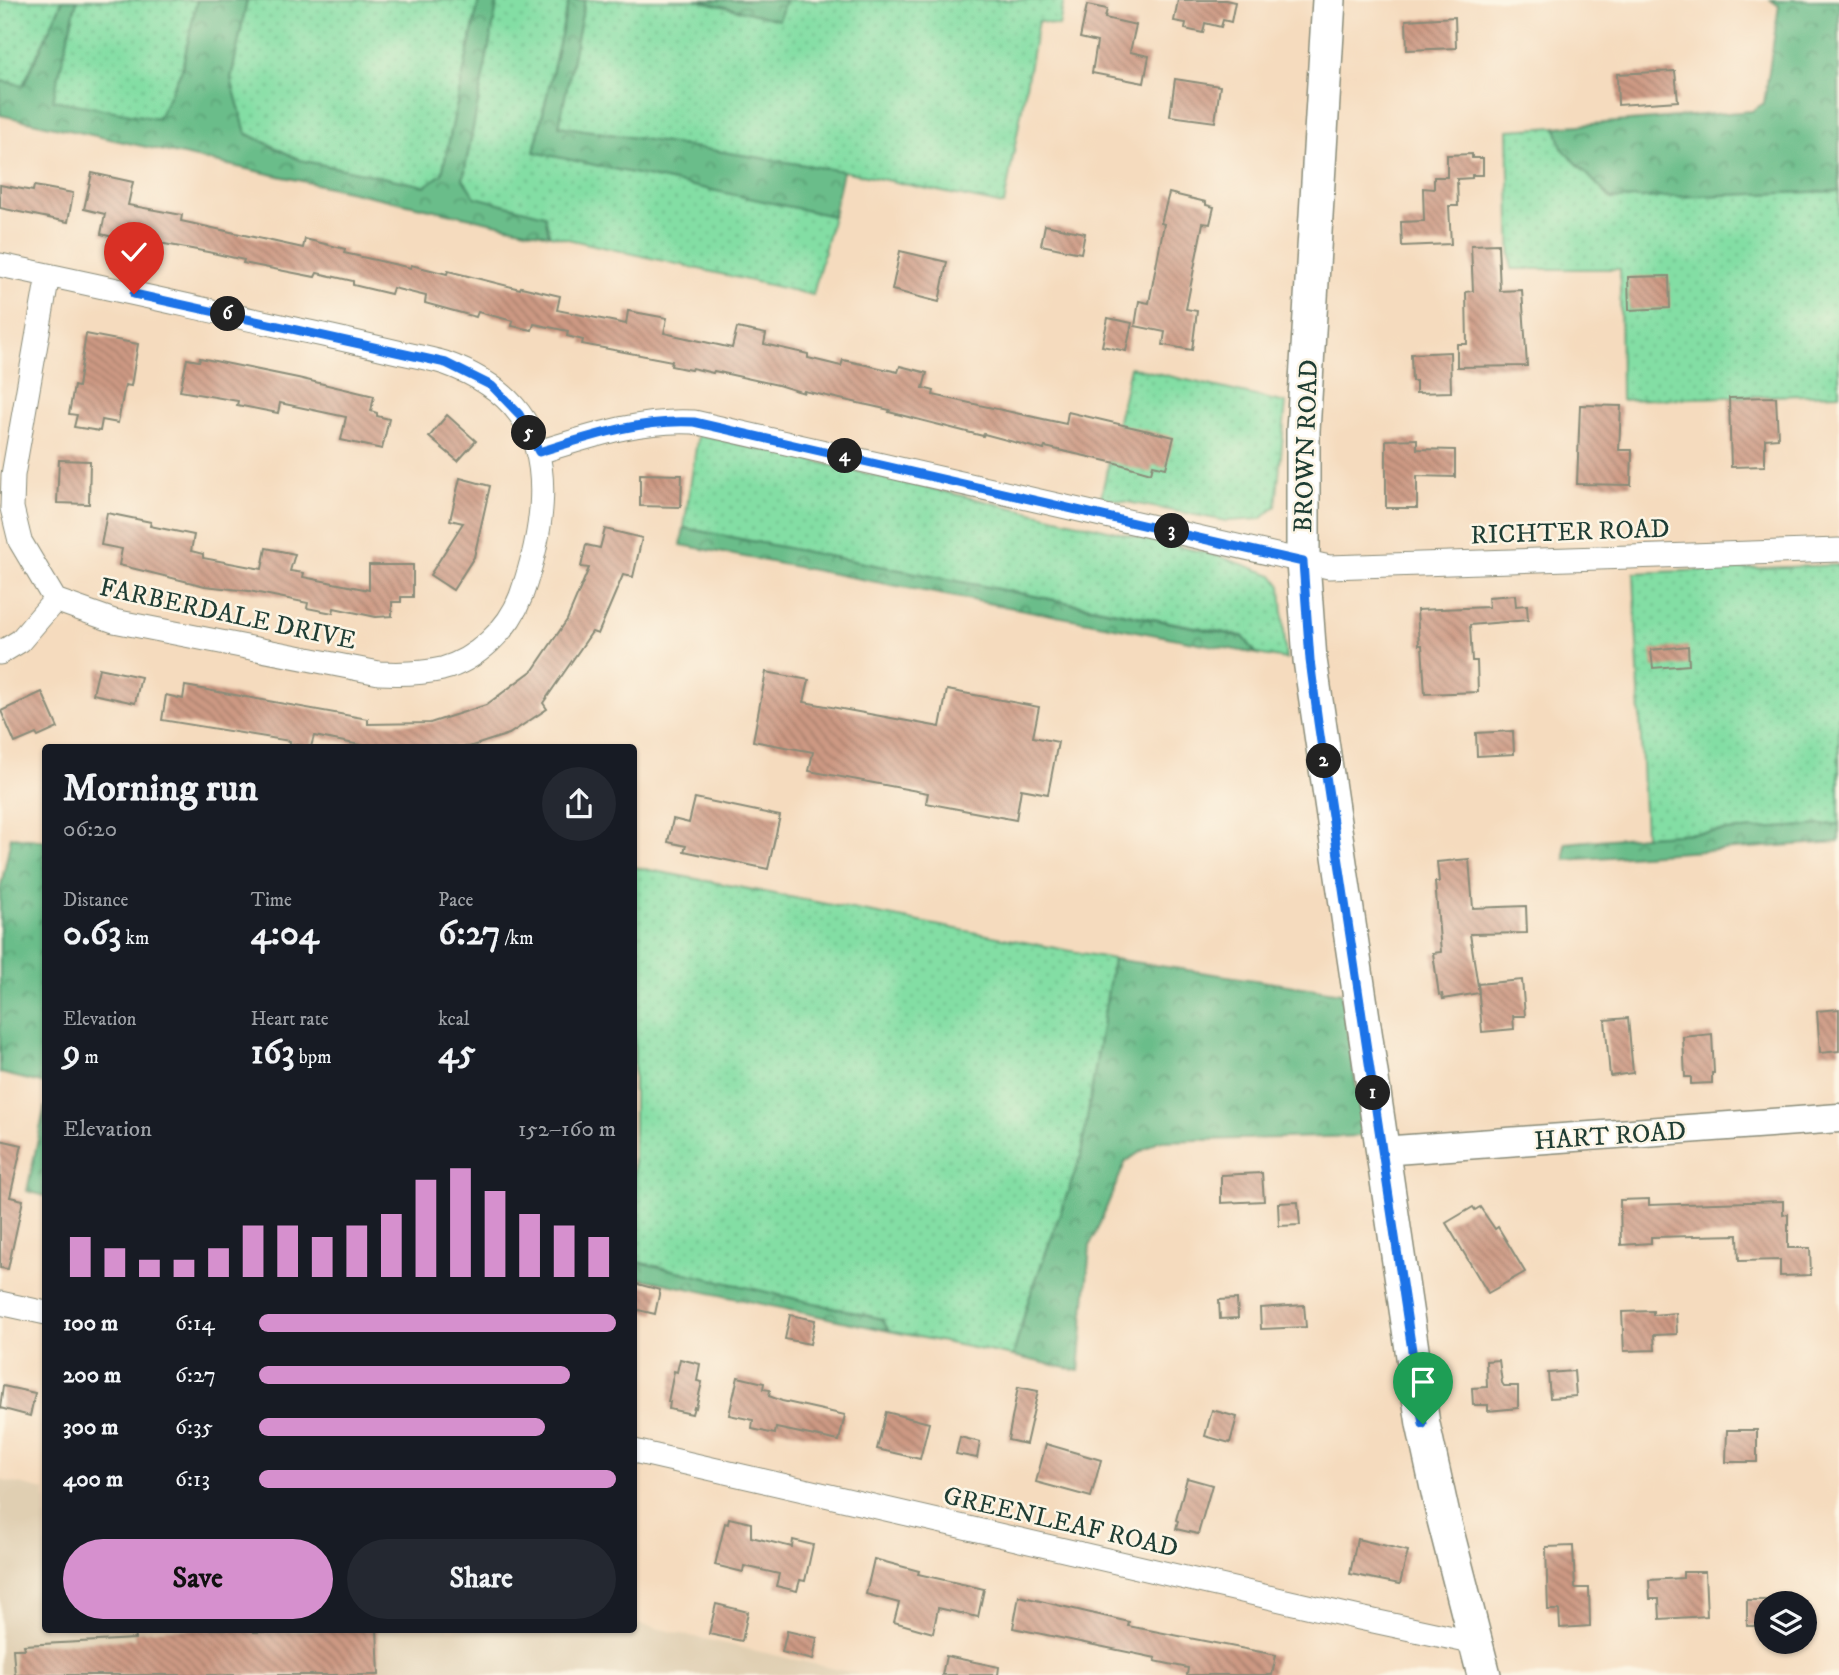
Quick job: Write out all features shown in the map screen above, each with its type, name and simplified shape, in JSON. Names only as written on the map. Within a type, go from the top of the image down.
[{"type":"main road","name":"BROWN ROAD","points":[[1329,0],[1304,401],[1303,562],[1310,660],[1423,1424],[1444,1520],[1485,1675]]},
{"type":"street","points":[[0,265],[446,363],[492,386],[519,414],[539,452]]},
{"type":"street","points":[[0,653],[20,641],[55,600],[20,541],[12,508],[13,475],[48,275]]},
{"type":"street","name":"RICHTER ROAD","points":[[539,452],[643,423],[667,420],[694,422],[1329,567],[1839,550]]},
{"type":"street","name":"FARBERDALE DRIVE","points":[[55,600],[114,621],[379,673],[410,674],[444,669],[474,654],[498,634],[517,604],[528,575],[541,515],[539,452]]},
{"type":"street","name":"HART ROAD","points":[[1381,1151],[1839,1118]]},
{"type":"street","points":[[0,1303],[42,1311]]},
{"type":"street","name":"GREENLEAF ROAD","points":[[637,1452],[1355,1618],[1476,1643]]},
{"type":"shaded area","points":[[0,1480],[42,1489],[42,1633],[637,1633],[637,1624],[862,1675],[0,1675]]},
{"type":"green space","points":[[0,0],[63,0],[23,85],[0,81]]},
{"type":"green space","points":[[63,0],[77,0],[53,100],[158,119],[182,69],[197,0],[247,0],[231,79],[246,133],[300,160],[425,186],[442,174],[479,0],[498,0],[463,179],[475,197],[545,215],[549,235],[0,115],[0,81],[24,85]]},
{"type":"green space","points":[[77,0],[197,0],[182,69],[158,119],[52,100]]},
{"type":"green space","points":[[247,0],[479,0],[442,174],[425,186],[300,160],[246,133],[231,79]]},
{"type":"green space","points":[[498,0],[569,0],[534,152],[833,216],[813,295],[550,235],[544,215],[475,197],[463,179]]},
{"type":"green space","points":[[569,0],[585,0],[559,126],[843,171],[833,216],[534,152]]},
{"type":"green space","points":[[585,0],[697,0],[779,19],[785,0],[1064,0],[1059,26],[1038,21],[1004,205],[843,171],[559,126]]},
{"type":"green space","points":[[697,0],[785,0],[779,20]]},
{"type":"green space","points":[[1771,0],[1839,0],[1839,191],[1611,199],[1562,148],[1556,127],[1752,111],[1764,103],[1779,6]]},
{"type":"green space","points":[[1556,127],[1562,148],[1611,199],[1839,191],[1839,394],[1621,400],[1620,269],[1511,269],[1508,130]]},
{"type":"green space","points":[[1130,367],[1286,403],[1276,506],[1261,519],[1226,521],[1101,497]]},
{"type":"green space","points":[[698,434],[1219,556],[1273,575],[1281,586],[1286,659],[1257,654],[1243,636],[684,528]]},
{"type":"green space","points":[[684,528],[1243,637],[1257,654],[681,545]]},
{"type":"green space","points":[[1839,565],[1839,824],[1645,836],[1634,573]]},
{"type":"green space","points":[[1839,824],[1839,842],[1565,860],[1565,843]]},
{"type":"green space","points":[[11,837],[42,841],[42,1083],[0,1073],[0,891]]},
{"type":"green space","points":[[637,868],[1113,959],[1081,1156],[1028,1301],[1013,1356],[889,1331],[882,1319],[637,1262]]},
{"type":"green space","points":[[1113,959],[1341,993],[1364,1136],[1158,1141],[1126,1161],[1090,1246],[1079,1371],[1013,1356],[1028,1302],[1081,1156]]},
{"type":"green space","points":[[42,1120],[42,1195],[27,1191]]},
{"type":"green space","points":[[637,1262],[882,1319],[889,1331],[637,1278]]},
{"type":"building","points":[[1178,0],[1235,2],[1231,22],[1223,20],[1221,27],[1205,23],[1203,33],[1185,29],[1186,23],[1174,21]]},
{"type":"building","points":[[1087,5],[1107,9],[1105,18],[1136,25],[1130,52],[1149,56],[1144,83],[1092,73],[1097,42],[1080,38]]},
{"type":"building","points":[[1455,17],[1456,48],[1407,50],[1406,20]]},
{"type":"building","points":[[1675,71],[1678,101],[1618,105],[1617,74]]},
{"type":"building","points":[[1175,79],[1220,86],[1215,122],[1170,116]]},
{"type":"building","points":[[1472,154],[1472,158],[1483,158],[1483,175],[1457,179],[1458,206],[1449,206],[1451,244],[1402,246],[1401,222],[1424,221],[1423,188],[1434,189],[1434,177],[1447,177],[1447,155]]},
{"type":"building","points":[[92,173],[133,182],[128,205],[182,215],[181,221],[303,248],[305,239],[345,249],[344,253],[411,268],[411,265],[447,274],[448,271],[560,296],[557,310],[626,324],[628,311],[667,318],[664,333],[732,348],[737,328],[766,334],[764,344],[808,354],[808,358],[841,366],[843,360],[898,372],[900,366],[927,373],[923,388],[934,391],[933,395],[1066,424],[1068,412],[1174,437],[1166,468],[1153,465],[1151,473],[1045,447],[1044,450],[984,434],[983,436],[889,412],[890,410],[804,393],[778,385],[714,371],[713,373],[671,366],[672,361],[582,344],[583,340],[567,336],[568,331],[534,324],[532,330],[512,326],[513,321],[478,312],[476,317],[425,303],[426,296],[393,288],[391,294],[353,285],[353,281],[317,273],[315,277],[243,263],[244,260],[208,252],[101,234],[105,214],[84,209]]},
{"type":"building","points":[[0,185],[33,191],[34,186],[73,193],[68,222],[0,208]]},
{"type":"building","points":[[1169,193],[1206,202],[1206,205],[1214,207],[1210,224],[1203,223],[1186,309],[1197,311],[1192,350],[1163,345],[1165,332],[1135,326],[1139,301],[1149,303],[1164,224],[1161,223]]},
{"type":"building","points":[[1045,225],[1085,233],[1081,253],[1041,245]]},
{"type":"building","points":[[1498,244],[1500,291],[1522,290],[1527,366],[1457,367],[1457,344],[1467,344],[1466,292],[1473,291],[1471,245]]},
{"type":"building","points":[[900,251],[947,262],[939,302],[892,290]]},
{"type":"building","points":[[1669,276],[1670,308],[1629,310],[1628,277]]},
{"type":"building","points":[[1108,318],[1132,323],[1126,351],[1102,346]]},
{"type":"building","points":[[86,334],[138,344],[131,386],[125,385],[118,423],[102,420],[100,431],[74,427],[77,415],[69,414],[74,386],[78,387]]},
{"type":"building","points":[[1450,352],[1451,392],[1416,393],[1416,381],[1412,381],[1411,354]]},
{"type":"building","points":[[200,358],[374,396],[371,411],[377,413],[377,416],[389,419],[382,449],[341,440],[346,417],[280,403],[278,413],[237,405],[238,401],[180,391],[187,359],[199,361]]},
{"type":"building","points":[[1776,397],[1778,438],[1765,439],[1765,466],[1731,467],[1729,398]]},
{"type":"building","points":[[1580,405],[1621,406],[1619,450],[1632,450],[1631,485],[1577,484]]},
{"type":"building","points":[[447,415],[476,441],[458,461],[429,437]]},
{"type":"building","points":[[1417,439],[1417,449],[1455,450],[1455,477],[1417,476],[1417,508],[1386,508],[1386,440]]},
{"type":"building","points":[[59,460],[90,461],[89,504],[57,503]]},
{"type":"building","points":[[640,474],[682,475],[681,507],[640,506]]},
{"type":"building","points":[[460,478],[490,486],[474,557],[453,590],[430,575],[463,523],[450,520]]},
{"type":"building","points":[[107,513],[194,535],[191,551],[203,554],[203,558],[262,569],[266,548],[295,554],[290,571],[304,573],[303,577],[369,590],[369,565],[413,565],[413,597],[401,597],[401,602],[392,602],[392,616],[376,617],[334,608],[333,613],[307,608],[308,603],[249,591],[205,586],[119,565],[122,549],[101,545]]},
{"type":"building","points":[[605,529],[642,538],[633,577],[623,575],[598,634],[592,632],[543,703],[547,709],[509,734],[478,744],[355,744],[314,736],[312,744],[290,744],[290,741],[162,720],[166,695],[183,699],[185,686],[368,719],[368,724],[430,723],[486,705],[533,670],[567,620],[589,568],[581,567],[586,545],[600,548]]},
{"type":"building","points":[[1515,595],[1516,606],[1527,605],[1528,620],[1470,625],[1472,661],[1477,661],[1478,692],[1425,694],[1417,610],[1489,607],[1488,597]]},
{"type":"building","points":[[1688,646],[1689,665],[1653,668],[1651,650]]},
{"type":"building","points":[[99,668],[141,677],[135,703],[93,694]]},
{"type":"building","points":[[766,672],[809,680],[804,702],[940,727],[947,690],[1039,707],[1033,737],[1058,742],[1048,794],[1021,789],[1016,820],[926,803],[928,793],[809,771],[813,752],[753,741]]},
{"type":"building","points":[[42,692],[58,728],[15,743],[1,711]]},
{"type":"building","points":[[1513,731],[1514,754],[1477,756],[1476,733]]},
{"type":"building","points":[[695,798],[780,816],[768,869],[684,851],[686,846],[668,842],[673,819],[689,823]]},
{"type":"building","points":[[1469,859],[1473,908],[1526,906],[1527,933],[1470,934],[1479,993],[1443,999],[1442,994],[1439,995],[1433,953],[1441,952],[1435,882],[1439,882],[1437,862]]},
{"type":"building","points":[[1522,980],[1525,1016],[1513,1016],[1514,1029],[1482,1032],[1478,984]]},
{"type":"building","points":[[1839,1009],[1839,1051],[1820,1053],[1817,1011]]},
{"type":"building","points":[[1628,1018],[1633,1073],[1610,1076],[1605,1020]]},
{"type":"building","points":[[1712,1034],[1712,1083],[1691,1084],[1691,1077],[1685,1077],[1683,1037]]},
{"type":"building","points":[[0,1140],[22,1145],[10,1197],[23,1200],[8,1269],[0,1268]]},
{"type":"building","points":[[1262,1173],[1264,1201],[1221,1203],[1221,1175]]},
{"type":"building","points":[[1649,1199],[1649,1205],[1783,1201],[1783,1215],[1788,1214],[1788,1248],[1810,1248],[1811,1275],[1780,1276],[1780,1260],[1739,1261],[1738,1235],[1651,1237],[1651,1243],[1621,1245],[1620,1200]]},
{"type":"building","points":[[1298,1202],[1300,1225],[1279,1226],[1278,1203]]},
{"type":"building","points":[[1473,1207],[1475,1210],[1480,1207],[1495,1229],[1498,1227],[1525,1272],[1488,1293],[1446,1223]]},
{"type":"building","points":[[637,1284],[660,1290],[655,1314],[637,1310]]},
{"type":"building","points":[[1237,1299],[1238,1318],[1220,1319],[1219,1300]]},
{"type":"building","points":[[1304,1305],[1306,1327],[1261,1329],[1260,1308]]},
{"type":"building","points":[[1653,1311],[1653,1315],[1676,1313],[1677,1334],[1654,1335],[1655,1350],[1624,1351],[1622,1312]]},
{"type":"building","points":[[790,1315],[815,1320],[810,1344],[785,1339]]},
{"type":"building","points":[[680,1359],[700,1364],[697,1381],[702,1382],[692,1414],[669,1409],[674,1371],[677,1372]]},
{"type":"building","points":[[1499,1360],[1504,1386],[1518,1386],[1518,1408],[1488,1411],[1488,1405],[1473,1405],[1472,1388],[1487,1387],[1486,1361]]},
{"type":"building","points":[[1574,1371],[1576,1396],[1550,1398],[1548,1373]]},
{"type":"building","points":[[738,1377],[764,1383],[763,1389],[770,1390],[769,1396],[782,1401],[845,1415],[839,1441],[776,1428],[775,1434],[752,1429],[753,1420],[729,1415]]},
{"type":"building","points":[[3,1386],[35,1393],[30,1416],[0,1408]]},
{"type":"building","points":[[1018,1387],[1038,1391],[1026,1444],[1008,1440]]},
{"type":"building","points":[[1212,1410],[1237,1417],[1230,1443],[1205,1436]]},
{"type":"building","points":[[886,1412],[929,1423],[920,1459],[877,1449]]},
{"type":"building","points":[[1727,1430],[1757,1430],[1757,1462],[1726,1462]]},
{"type":"building","points":[[960,1437],[980,1442],[977,1458],[956,1454]]},
{"type":"building","points":[[1046,1444],[1101,1460],[1091,1497],[1036,1482]]},
{"type":"building","points":[[1187,1478],[1212,1485],[1198,1534],[1176,1529]]},
{"type":"building","points":[[729,1518],[751,1523],[751,1537],[792,1547],[793,1540],[813,1545],[805,1581],[800,1580],[797,1591],[776,1586],[779,1574],[744,1566],[743,1572],[715,1565],[725,1523],[728,1524]]},
{"type":"building","points":[[1357,1539],[1408,1551],[1400,1584],[1350,1574]]},
{"type":"building","points":[[1573,1546],[1575,1588],[1589,1588],[1590,1626],[1560,1628],[1559,1610],[1548,1610],[1546,1547]]},
{"type":"building","points":[[874,1559],[919,1571],[918,1574],[984,1589],[978,1617],[938,1608],[933,1633],[894,1622],[899,1603],[866,1594]]},
{"type":"building","points":[[1683,1572],[1705,1572],[1707,1616],[1660,1619],[1659,1599],[1650,1599],[1649,1580],[1683,1578]]},
{"type":"building","points":[[1019,1596],[1129,1622],[1128,1626],[1276,1655],[1272,1675],[1187,1675],[1188,1668],[1155,1661],[1156,1658],[1013,1628]]},
{"type":"building","points":[[1747,1600],[1754,1600],[1754,1626],[1747,1626]]},
{"type":"building","points":[[716,1604],[748,1612],[742,1641],[709,1634]]},
{"type":"building","points":[[787,1631],[817,1638],[813,1660],[782,1652]]},
{"type":"building","points":[[134,1633],[377,1633],[379,1675],[15,1675],[13,1649],[25,1649],[24,1645],[135,1639]]},
{"type":"building","points":[[946,1656],[999,1667],[998,1675],[942,1675]]},
{"type":"route","points":[[134,294],[446,363],[492,386],[519,414],[539,452],[643,423],[667,420],[694,422],[1303,562],[1310,660],[1318,722],[1423,1424]]}]
